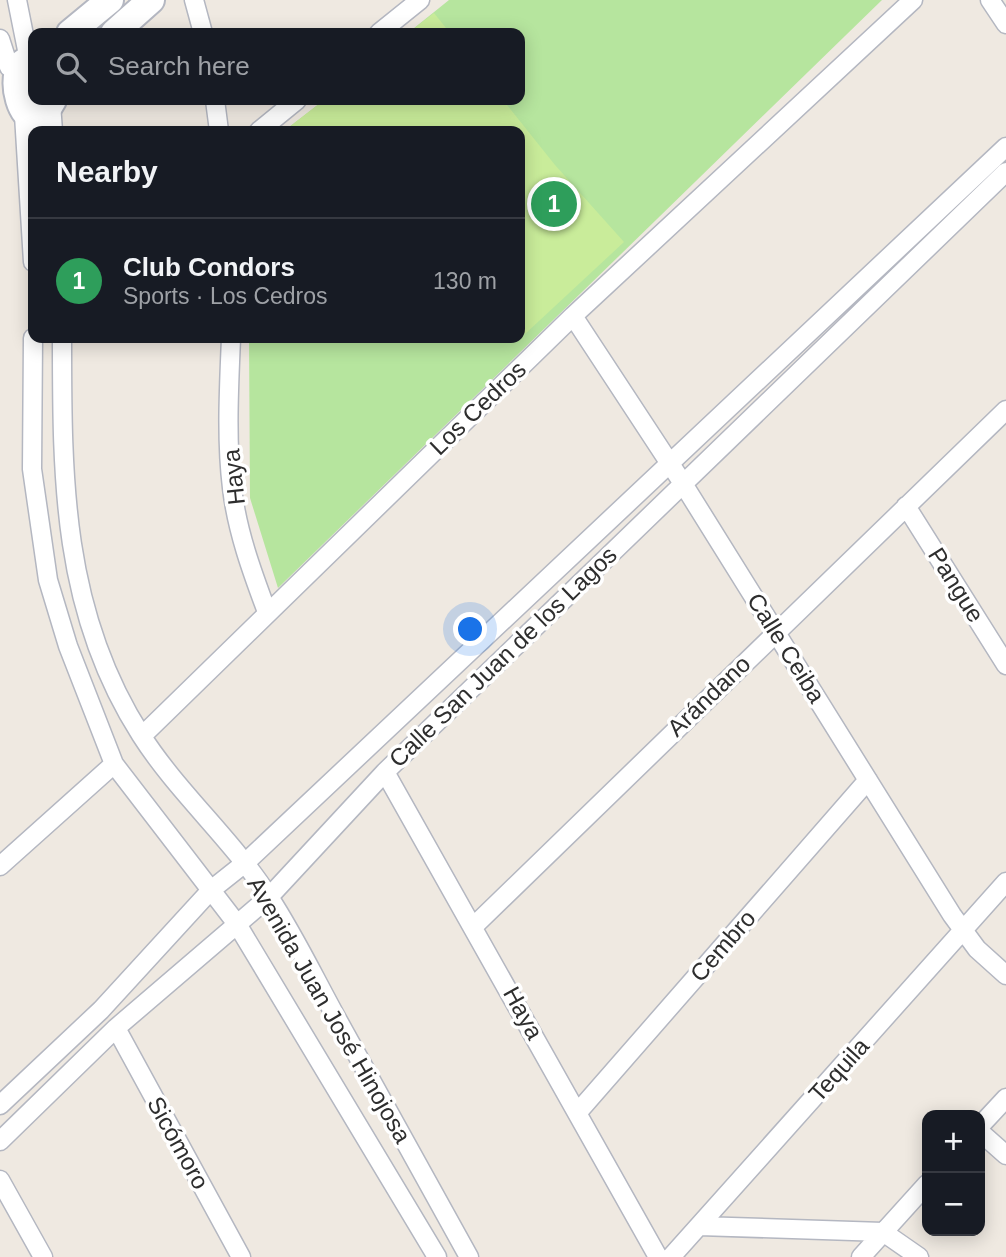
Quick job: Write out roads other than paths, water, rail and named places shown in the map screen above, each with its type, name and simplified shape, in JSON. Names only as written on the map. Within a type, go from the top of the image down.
[{"type":"street","points":[[17,0],[24,62]]},
{"type":"street","points":[[76,28],[110,0]]},
{"type":"street","points":[[120,28],[151,0]]},
{"type":"street","points":[[194,0],[202,28]]},
{"type":"street","points":[[385,28],[420,0]]},
{"type":"street","name":"Los Cedros","points":[[142,736],[573,316],[913,0]]},
{"type":"street","points":[[990,0],[1006,24]]},
{"type":"street","points":[[0,39],[24,62]]},
{"type":"street","points":[[24,62],[1,86],[9,109],[28,230]]},
{"type":"street","points":[[9,109],[34,115],[48,105]]},
{"type":"street","points":[[52,105],[53,126]]},
{"type":"street","points":[[216,105],[218,126]]},
{"type":"street","points":[[265,126],[291,105]]},
{"type":"street","name":"Calle San Juan de los Lagos","points":[[0,1105],[101,1010],[211,890],[245,863],[1006,147]]},
{"type":"street","name":"Calle San Juan de los Lagos","points":[[0,1141],[116,1028],[269,897],[385,772],[682,482],[1006,172]]},
{"type":"street","name":"Calle Ceiba","points":[[573,316],[682,482],[963,931],[1006,975]]},
{"type":"street","name":"Avenida Juan José Hinojosa","points":[[33,343],[32,470],[48,580],[89,704],[114,764],[237,924],[437,1257]]},
{"type":"street","name":"Avenida Juan José Hinojosa","points":[[62,343],[66,515],[75,573],[91,630],[107,670],[142,736],[245,863],[269,897],[469,1257]]},
{"type":"street","name":"Haya","points":[[231,343],[229,398],[232,489],[247,556],[267,612]]},
{"type":"street","name":"Arándano","points":[[474,926],[1006,410]]},
{"type":"street","name":"Pangue","points":[[906,506],[1006,665]]},
{"type":"street","points":[[0,866],[114,764]]},
{"type":"street","name":"Haya","points":[[385,772],[658,1257]]},
{"type":"street","name":"Cembro","points":[[578,1112],[868,780]]},
{"type":"street","name":"Tequila","points":[[671,1257],[1006,882]]},
{"type":"street","name":"Sicómoro","points":[[116,1028],[241,1257]]},
{"type":"street","points":[[985,1121],[1006,1098]]},
{"type":"street","points":[[985,1137],[1006,1156]]},
{"type":"street","points":[[0,1180],[43,1257]]},
{"type":"street","points":[[861,1257],[922,1190]]},
{"type":"street","points":[[699,1226],[883,1233],[919,1257]]},
{"type":"place","name":"Club Condors","points":[[554,204]]}]
